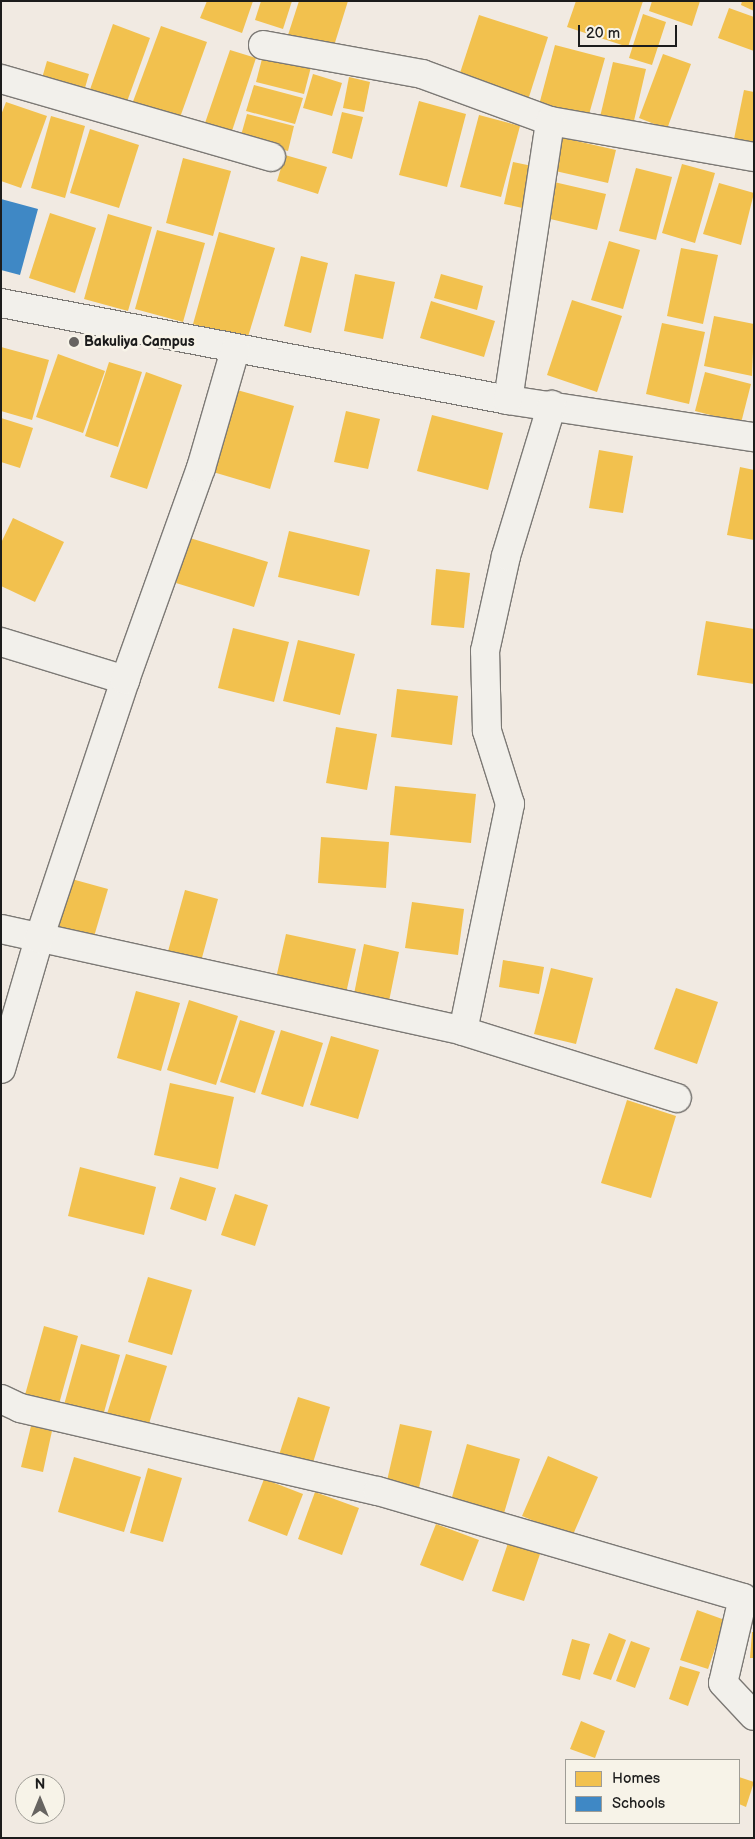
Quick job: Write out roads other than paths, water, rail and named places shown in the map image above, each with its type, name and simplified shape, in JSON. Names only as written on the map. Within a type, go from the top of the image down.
[{"type":"street","points":[[263,45],[422,74],[550,121],[754,157]]},
{"type":"street","points":[[1,79],[271,157]]},
{"type":"street","points":[[508,400],[550,121]]},
{"type":"street","points":[[1,303],[235,350],[508,400],[552,405],[754,437]]},
{"type":"street","points":[[1,1069],[39,939],[125,680],[201,468],[235,350]]},
{"type":"street","points":[[463,1031],[510,804],[487,731],[485,651],[506,556],[552,405]]},
{"type":"street","points":[[1,642],[125,680]]},
{"type":"street","points":[[1,929],[39,939],[463,1031],[678,1098]]},
{"type":"street","points":[[1,1399],[20,1408],[378,1491],[744,1598],[723,1683],[754,1716]]},
{"type":"place","name":"Bakuliya Campus","points":[[74,342]]}]
